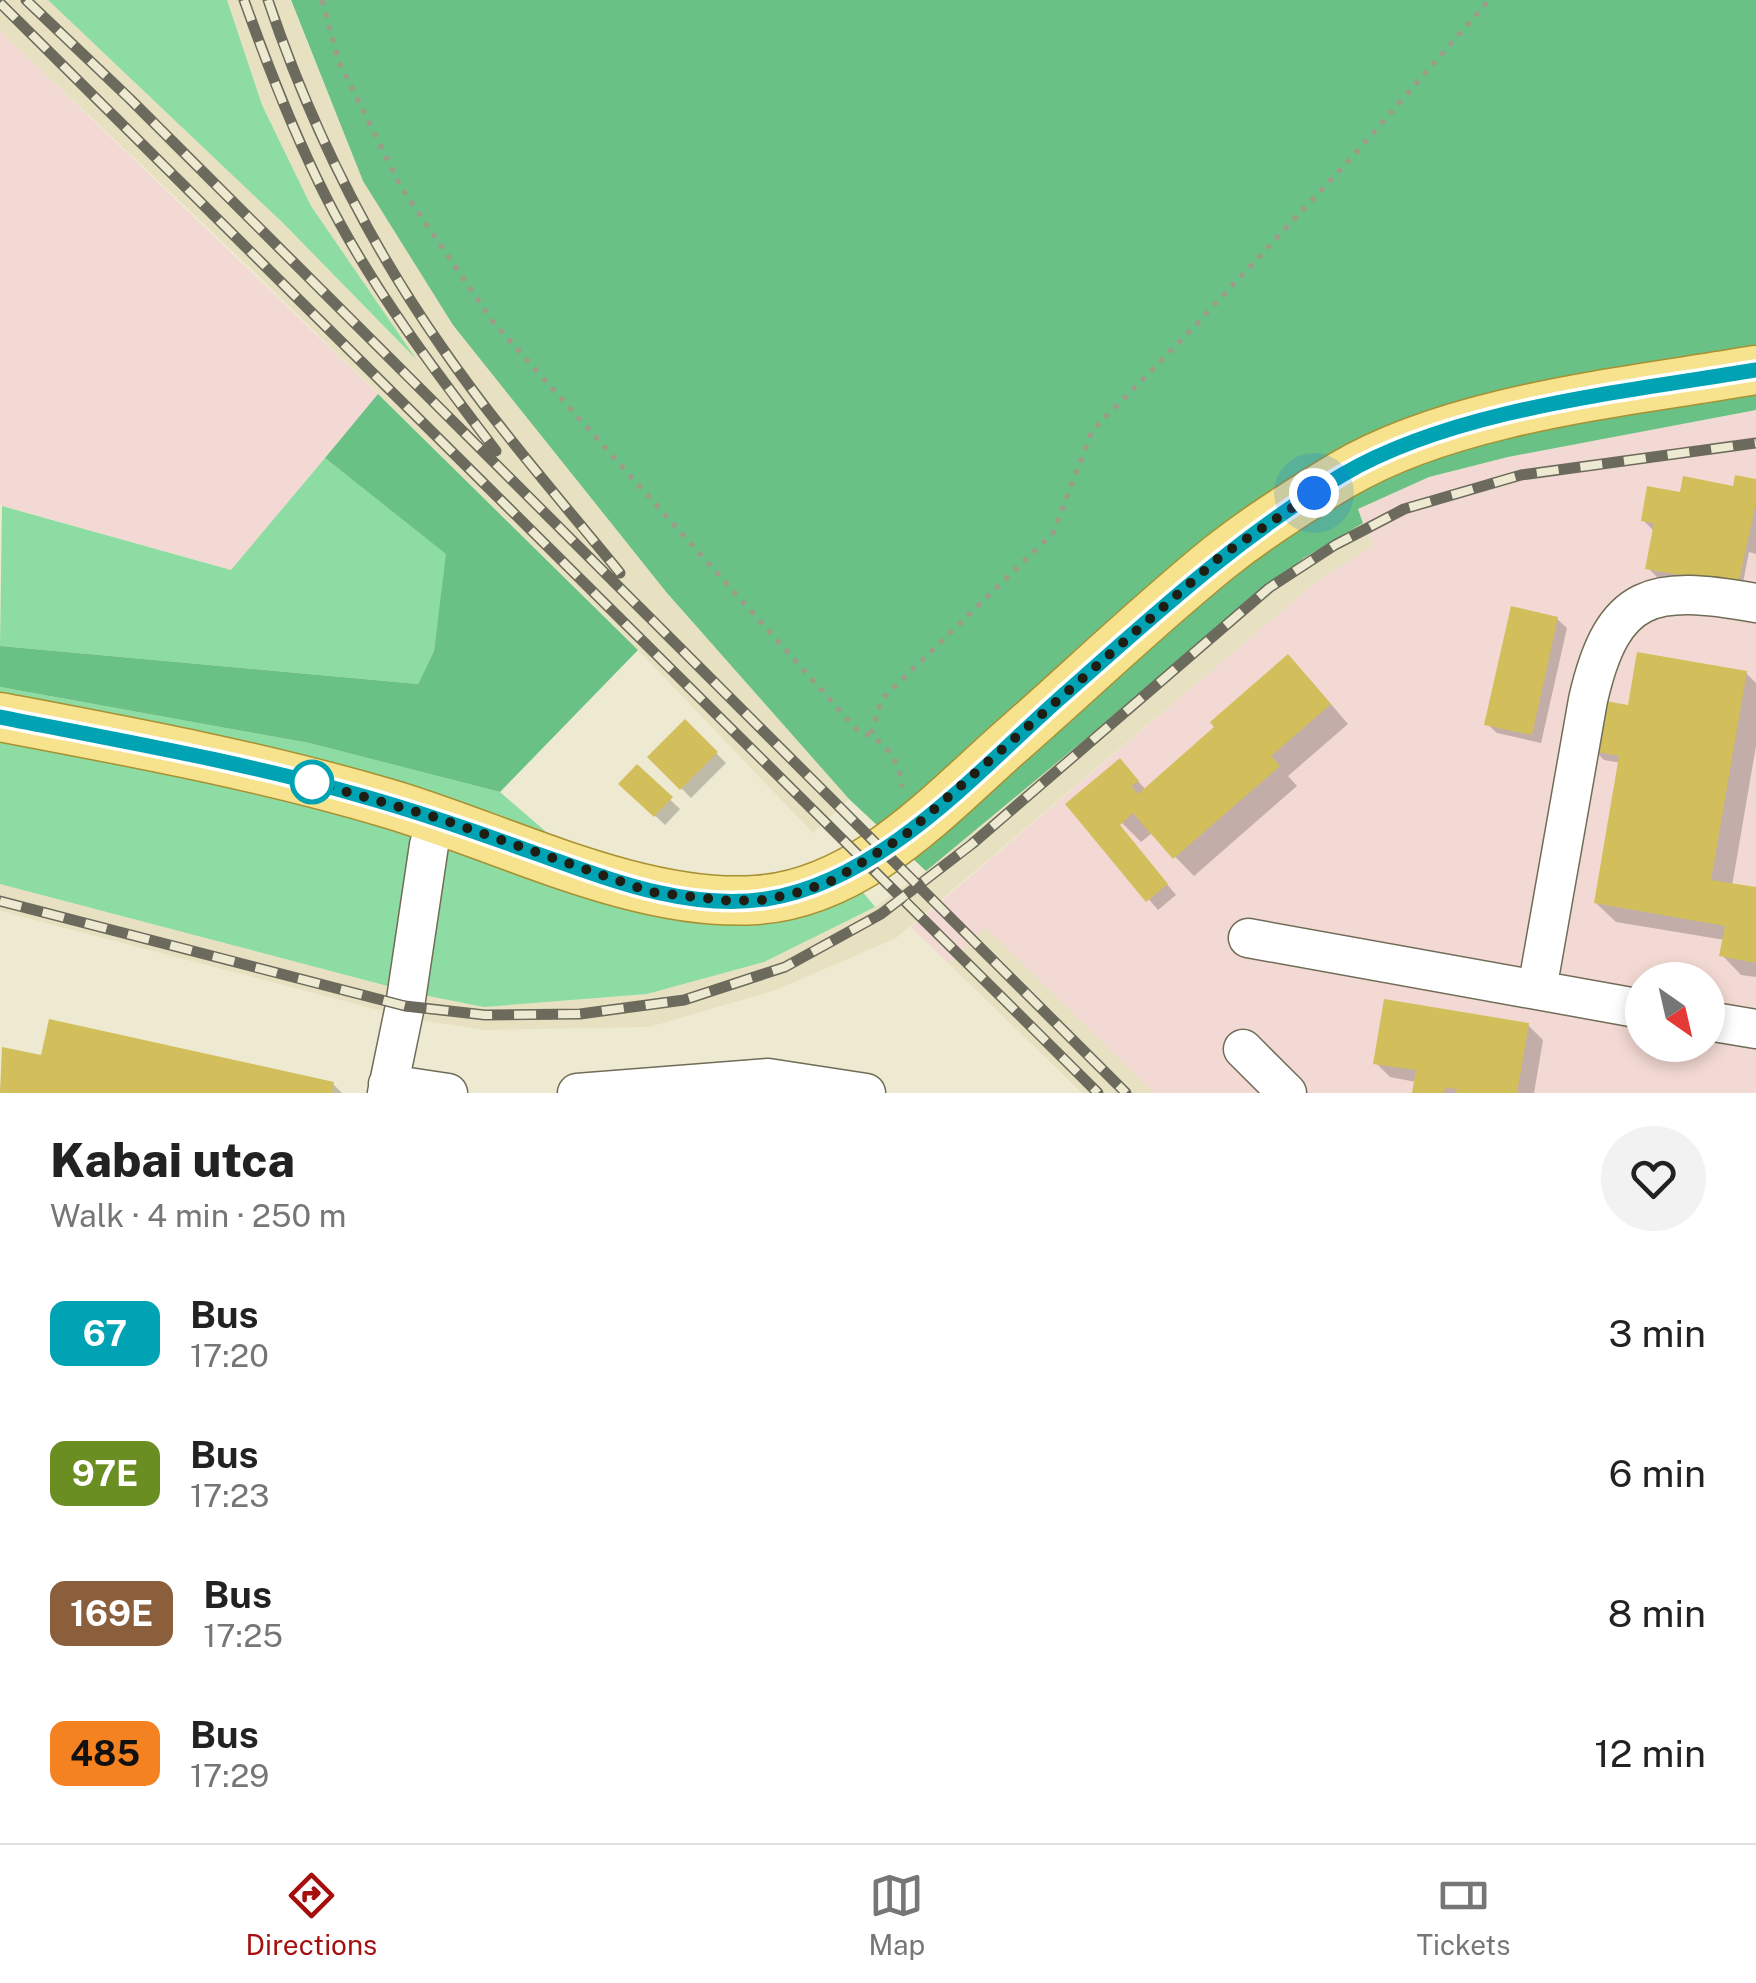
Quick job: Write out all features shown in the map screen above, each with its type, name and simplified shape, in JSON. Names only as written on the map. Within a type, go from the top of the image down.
[{"type":"main road","points":[[0,718],[213,757],[438,818],[651,892],[730,901],[763,900],[834,880],[904,836],[1221,556],[1347,472],[1404,446],[1459,428],[1541,408],[1756,370]]},
{"type":"street","points":[[1537,990],[1588,700],[1596,666],[1611,633],[1632,607],[1660,597],[1708,594],[1756,604]]},
{"type":"street","points":[[438,818],[429,846],[406,1006],[388,1089],[448,1093]]},
{"type":"street","points":[[1248,938],[1625,1006]]},
{"type":"street","points":[[1725,1024],[1756,1030]]},
{"type":"street","points":[[1243,1049],[1286,1093]]},
{"type":"street","points":[[577,1093],[768,1078],[866,1093]]},
{"type":"path","points":[[322,0],[340,62],[400,187],[493,322],[858,730],[870,734],[888,750],[900,769],[904,836]]},
{"type":"path","points":[[870,734],[882,699],[1053,532],[1092,431],[1353,156],[1489,0]]},
{"type":"shaded area","points":[[0,0],[48,0],[284,224],[410,353],[311,206],[262,105],[227,0],[290,0],[363,181],[667,593],[849,799],[813,833],[619,630],[244,262],[0,31]]},
{"type":"shaded area","points":[[0,31],[378,394],[232,570],[0,505]]},
{"type":"shaded area","points":[[1756,410],[1756,1093],[1154,1093],[987,929],[948,963],[911,927],[1317,581],[1374,545],[1358,509],[1429,477],[1508,457]]},
{"type":"shaded area","points":[[1363,523],[1374,545],[1317,581],[896,938],[776,990],[649,1027],[485,1030],[413,1019],[0,911],[0,884],[418,994],[484,1007],[647,994],[764,962],[875,907],[925,871],[1304,558]]},
{"type":"shaded area","points":[[986,928],[1154,1093],[1082,1093],[948,963]]},
{"type":"green space","points":[[48,0],[227,0],[262,105],[311,206],[416,359],[284,224]]},
{"type":"green space","points":[[291,0],[1756,0],[1756,410],[1508,457],[1429,477],[1358,509],[1363,523],[1304,558],[926,871],[849,799],[667,593],[453,325],[363,181]]},
{"type":"green space","points":[[378,394],[638,650],[500,792],[309,743],[0,687],[0,646],[418,684],[434,651],[446,554],[325,458]]},
{"type":"green space","points":[[325,458],[447,554],[434,651],[418,684],[0,646],[2,506],[231,570]]},
{"type":"green space","points":[[0,687],[309,743],[500,792],[573,855],[702,887],[800,869],[832,854],[875,907],[764,962],[647,994],[484,1007],[418,994],[0,884]]},
{"type":"building","points":[[1735,475],[1756,479],[1756,502],[1738,585],[1645,569],[1654,523],[1641,521],[1647,486],[1680,492],[1683,476],[1733,486]]},
{"type":"building","points":[[1511,606],[1558,617],[1532,735],[1484,725]]},
{"type":"building","points":[[1637,652],[1747,671],[1711,880],[1756,887],[1756,963],[1719,956],[1725,926],[1594,903],[1619,756],[1592,751],[1600,700],[1628,705]]},
{"type":"building","points":[[1288,654],[1331,704],[1271,756],[1280,766],[1173,859],[1133,813],[1120,825],[1168,884],[1146,902],[1065,804],[1120,758],[1139,781],[1131,786],[1138,794],[1214,727],[1210,722]]},
{"type":"building","points":[[685,719],[718,752],[680,790],[647,757]]},
{"type":"building","points":[[637,764],[673,797],[654,817],[618,784]]},
{"type":"building","points":[[1384,999],[1529,1023],[1517,1093],[1456,1093],[1457,1089],[1445,1088],[1444,1093],[1412,1093],[1416,1070],[1373,1064]]},
{"type":"building","points":[[49,1019],[334,1082],[332,1093],[0,1093],[2,1047],[41,1055]]},
{"type":"railway","points":[[26,0],[130,99],[1126,1093]]},
{"type":"railway","points":[[244,0],[292,125],[344,231],[405,328],[496,451]]},
{"type":"railway","points":[[268,0],[321,135],[414,306],[483,404],[620,573]]},
{"type":"railway","points":[[0,3],[1098,1093]]},
{"type":"railway","points":[[0,901],[405,1006],[485,1015],[580,1014],[684,1000],[785,967],[881,914],[972,844],[1269,588],[1335,545],[1404,509],[1521,475],[1756,443]]},
{"type":"bus line","name":"67","points":[[0,717],[213,757],[326,786],[438,818],[651,892],[709,900],[763,900],[834,880],[904,836],[1221,556],[1347,472],[1404,446],[1459,428],[1541,408],[1756,370]]},
{"type":"route","points":[[312,782],[438,818],[651,892],[730,901],[763,900],[800,892],[834,880],[904,836],[1221,556],[1314,493]]}]
